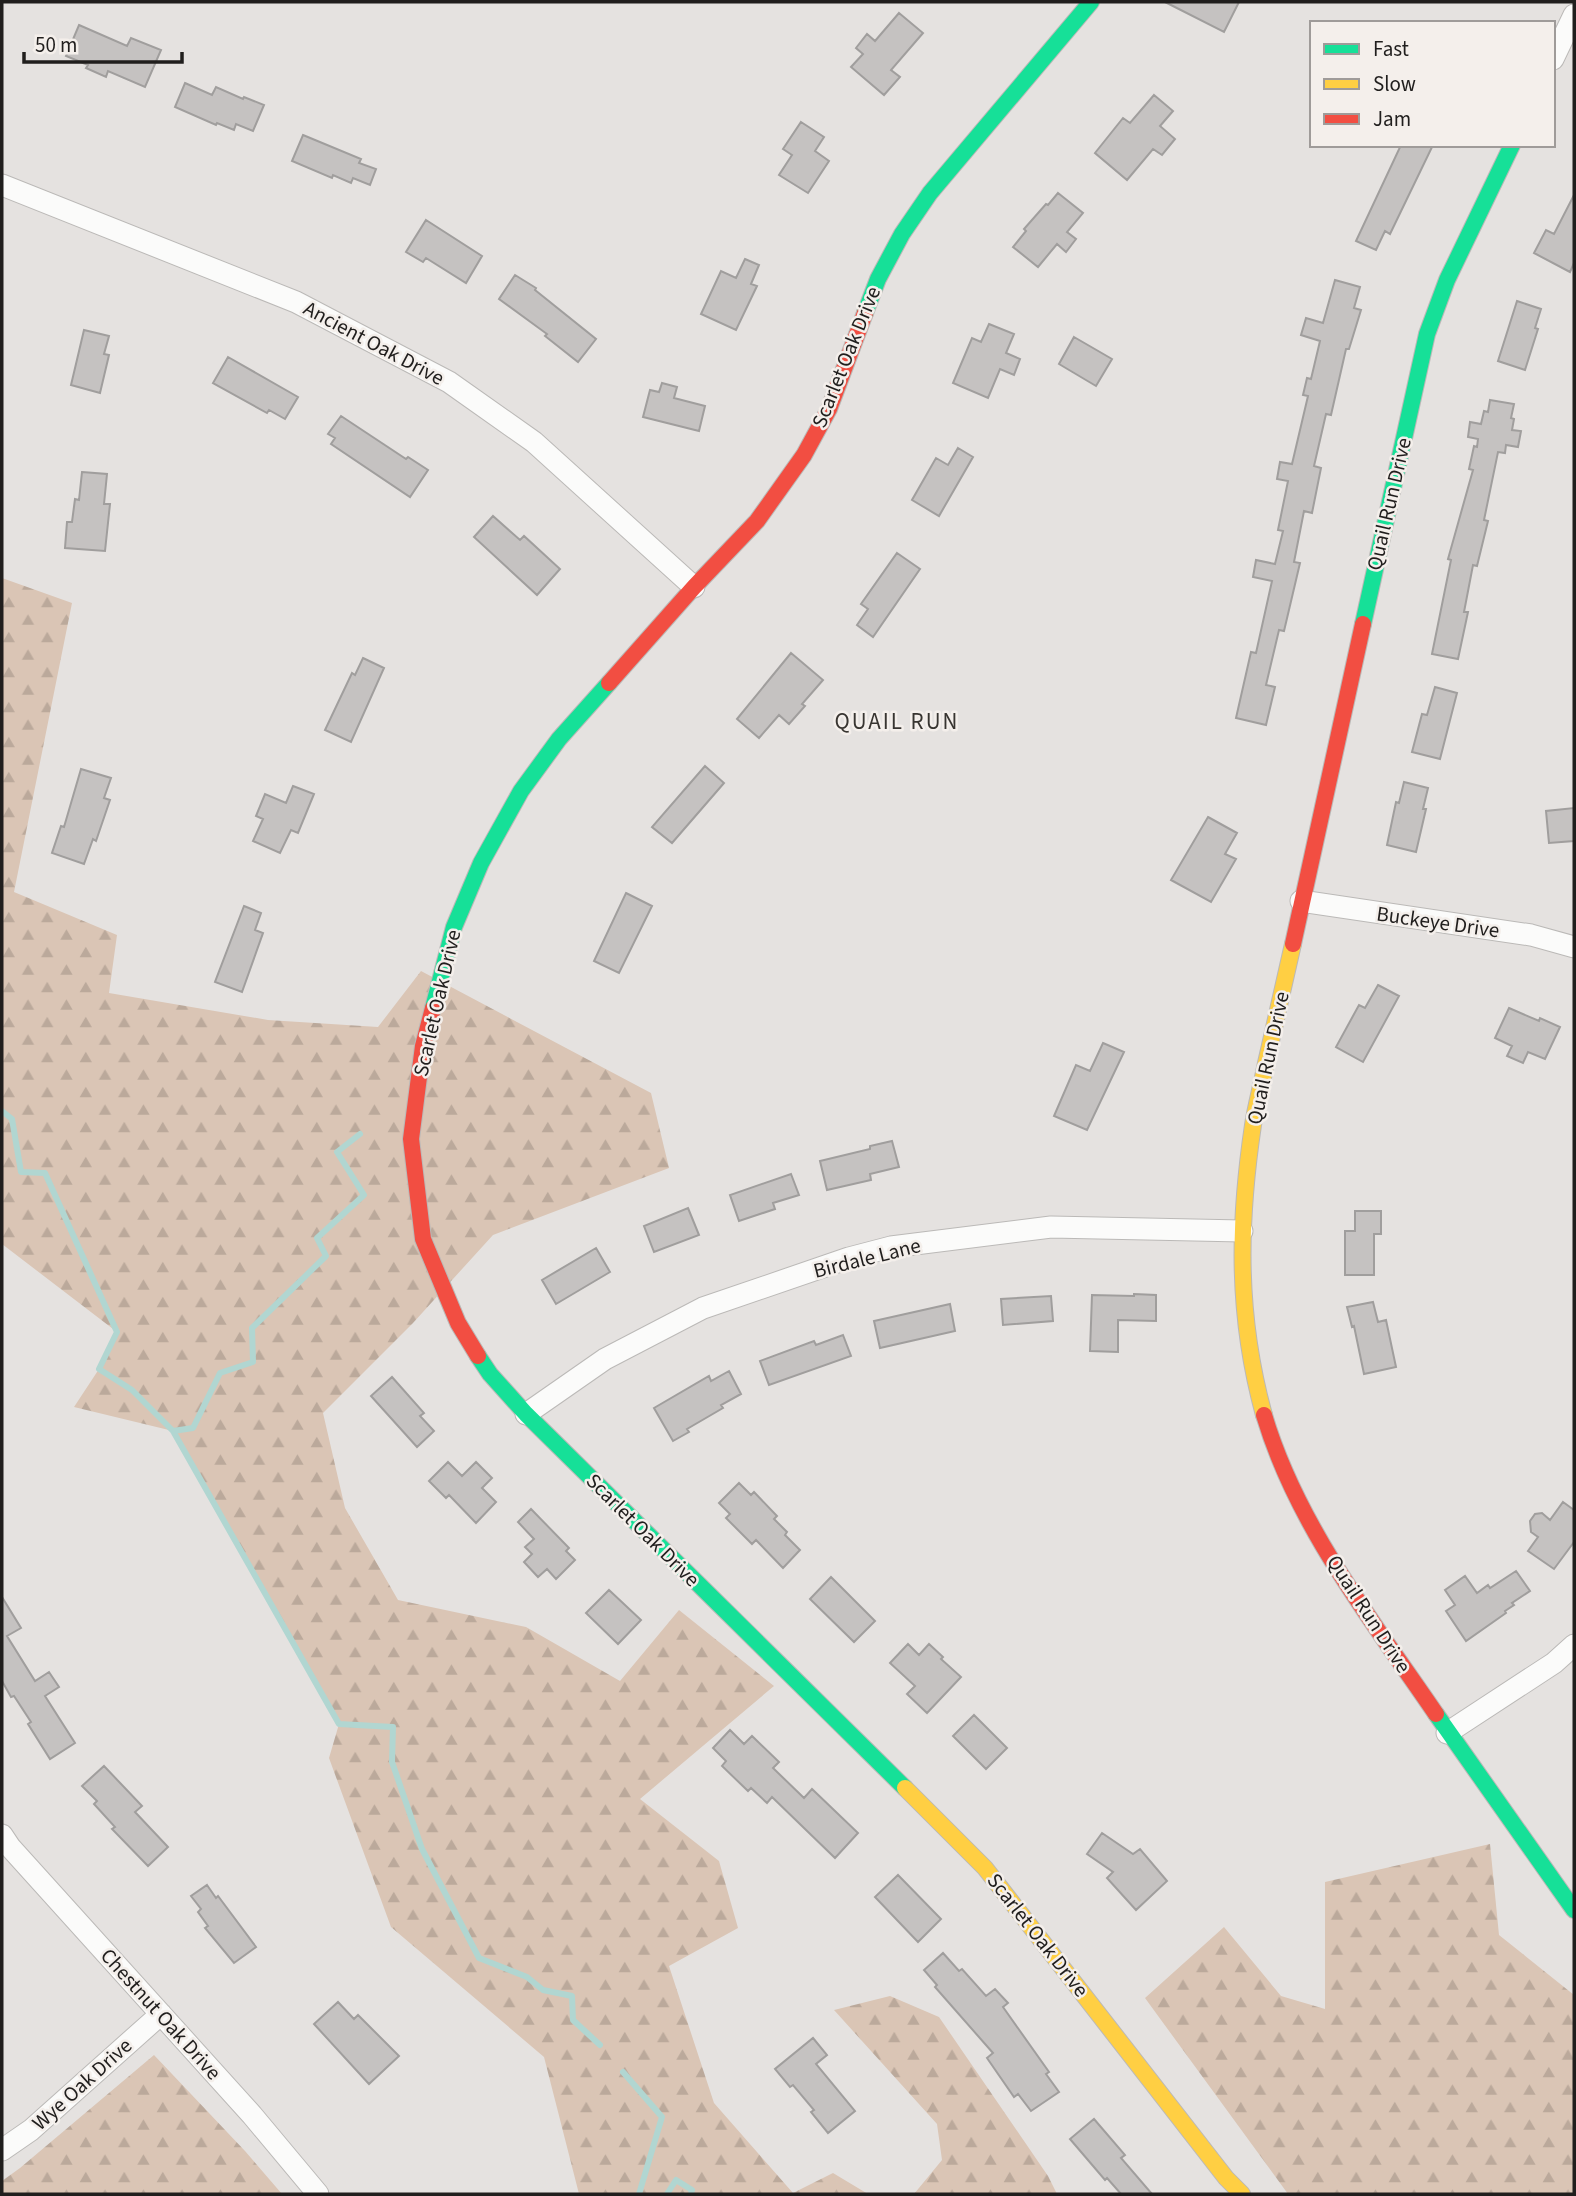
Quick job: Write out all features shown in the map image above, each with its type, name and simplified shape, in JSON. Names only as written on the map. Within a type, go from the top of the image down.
[{"type":"street","name":"Scarlet Oak Drive","points":[[1091,2],[930,193],[902,234],[878,279],[830,409],[804,455],[757,521],[694,587],[559,739],[521,791],[481,863],[454,927],[423,1046],[411,1139],[423,1238],[458,1322],[490,1374],[526,1414],[985,1868],[1226,2178],[1242,2194]]},
{"type":"street","points":[[1555,55],[1574,15]]},
{"type":"street","name":"Quail Run Drive","points":[[1511,147],[1447,280],[1427,334],[1253,1124],[1242,1231],[1242,1296],[1249,1350],[1270,1435],[1289,1484],[1315,1533],[1447,1733],[1574,1910]]},
{"type":"street","name":"Ancient Oak Drive","points":[[2,185],[296,302],[449,382],[534,442],[694,587]]},
{"type":"street","name":"Buckeye Drive","points":[[1301,901],[1531,935],[1574,947]]},
{"type":"street","name":"Birdale Lane","points":[[526,1414],[605,1359],[703,1308],[849,1258],[881,1250],[1051,1227],[1242,1231]]},
{"type":"street","points":[[1447,1733],[1554,1663],[1574,1645]]},
{"type":"street","name":"Chestnut Oak Drive","points":[[2,1835],[252,2115],[318,2194]]},
{"type":"street","name":"Wye Oak Drive","points":[[2,2150],[31,2130],[161,2014]]},
{"type":"green space","points":[[2,578],[72,603],[14,892],[117,935],[109,993],[268,1020],[378,1027],[421,971],[651,1093],[669,1168],[493,1235],[413,1323],[323,1413],[345,1508],[398,1600],[526,1627],[620,1681],[679,1610],[774,1686],[640,1799],[719,1861],[738,1928],[669,1966],[714,2103],[793,2193],[833,2173],[868,2194],[579,2194],[544,2057],[391,1927],[329,1758],[339,1724],[173,1431],[74,1407],[99,1369],[117,1332],[2,1244]]},
{"type":"green space","points":[[1490,1844],[1499,1935],[1574,1995],[1574,2194],[1288,2194],[1145,1998],[1224,1927],[1281,1996],[1325,2009],[1325,1882]]},
{"type":"green space","points":[[890,1996],[939,2017],[1048,2176],[1057,2194],[914,2194],[942,2160],[937,2124],[834,2010]]},
{"type":"green space","points":[[154,2055],[282,2194],[2,2194],[2,2181]]},
{"type":"building","points":[[1165,2],[1239,2],[1224,32]]},
{"type":"building","points":[[899,13],[923,33],[891,70],[900,77],[884,95],[851,67],[863,54],[856,48],[867,34],[875,41]]},
{"type":"building","points":[[79,25],[127,46],[131,38],[161,50],[145,87],[108,71],[106,77],[86,68],[88,65],[66,56]]},
{"type":"building","points":[[185,83],[212,95],[216,87],[264,105],[253,131],[236,124],[234,130],[217,123],[216,125],[175,107]]},
{"type":"building","points":[[1154,95],[1173,111],[1160,126],[1175,139],[1162,155],[1153,149],[1127,180],[1095,153],[1123,118],[1130,123]]},
{"type":"building","points":[[801,122],[824,137],[815,151],[829,161],[808,193],[779,175],[792,155],[783,149]]},
{"type":"building","points":[[303,135],[361,159],[359,163],[376,169],[370,185],[353,178],[351,183],[333,175],[332,178],[292,161]]},
{"type":"building","points":[[1400,147],[1432,147],[1390,234],[1385,231],[1376,250],[1356,241]]},
{"type":"building","points":[[1058,193],[1083,213],[1067,232],[1076,239],[1066,252],[1057,244],[1038,267],[1013,247],[1026,231],[1024,229]]},
{"type":"building","points":[[1574,195],[1574,263],[1570,272],[1534,253],[1546,230],[1554,234]]},
{"type":"building","points":[[426,220],[482,256],[466,283],[426,258],[423,262],[406,252]]},
{"type":"building","points":[[745,259],[759,265],[751,284],[757,286],[736,330],[701,314],[721,271],[736,278]]},
{"type":"building","points":[[515,275],[536,288],[535,290],[596,339],[578,362],[545,336],[547,334],[499,299]]},
{"type":"building","points":[[1335,280],[1360,287],[1354,308],[1361,310],[1349,349],[1346,349],[1331,415],[1326,414],[1314,466],[1321,468],[1312,513],[1304,511],[1294,562],[1300,563],[1284,631],[1279,630],[1266,685],[1275,687],[1266,725],[1236,718],[1251,652],[1256,653],[1272,581],[1253,577],[1256,560],[1275,564],[1283,531],[1278,530],[1288,481],[1277,479],[1280,462],[1292,464],[1308,396],[1303,395],[1307,378],[1311,379],[1320,341],[1301,335],[1306,318],[1323,323]]},
{"type":"building","points":[[1517,301],[1541,309],[1535,328],[1538,329],[1525,370],[1498,361]]},
{"type":"building","points":[[989,324],[1014,334],[1006,353],[1020,359],[1014,375],[1000,369],[988,398],[953,383],[972,338],[981,342]]},
{"type":"building","points":[[84,330],[109,336],[104,354],[109,355],[100,393],[71,385]]},
{"type":"building","points":[[1074,337],[1112,359],[1096,386],[1059,364]]},
{"type":"building","points":[[228,357],[298,397],[285,419],[269,410],[267,413],[213,383]]},
{"type":"building","points":[[662,383],[677,387],[674,398],[705,406],[699,431],[643,417],[650,390],[659,392]]},
{"type":"building","points":[[1490,400],[1514,404],[1512,430],[1521,431],[1518,447],[1506,445],[1505,453],[1498,452],[1484,520],[1488,521],[1477,566],[1473,565],[1464,612],[1468,612],[1458,659],[1432,654],[1451,560],[1448,559],[1473,470],[1469,469],[1474,446],[1477,447],[1478,439],[1468,437],[1470,422],[1481,424],[1484,411],[1488,412]]},
{"type":"building","points":[[341,416],[406,459],[408,457],[428,470],[410,497],[331,444],[335,438],[328,434]]},
{"type":"building","points":[[958,448],[973,457],[939,516],[912,500],[936,458],[948,465]]},
{"type":"building","points":[[82,472],[107,474],[104,504],[110,504],[105,551],[65,548],[67,522],[72,522],[75,499],[79,500]]},
{"type":"building","points":[[493,516],[520,540],[524,536],[560,569],[537,595],[474,537]]},
{"type":"building","points":[[897,553],[920,569],[873,637],[857,625],[868,609],[861,604]]},
{"type":"building","points":[[791,653],[823,680],[789,724],[779,715],[759,738],[737,719]]},
{"type":"building","points":[[363,658],[384,668],[351,742],[325,730],[352,673],[355,675]]},
{"type":"building","points":[[1435,687],[1457,693],[1440,759],[1412,752],[1422,714],[1427,715]]},
{"type":"building","points":[[705,766],[724,783],[672,843],[652,827]]},
{"type":"building","points":[[81,769],[111,778],[104,798],[110,800],[96,841],[93,839],[84,864],[52,853],[61,826],[64,827]]},
{"type":"building","points":[[1404,782],[1428,788],[1416,852],[1387,845],[1396,802],[1399,803]]},
{"type":"building","points":[[293,786],[314,794],[298,833],[291,830],[280,853],[253,841],[263,819],[256,816],[265,794],[286,803]]},
{"type":"building","points":[[1574,808],[1574,841],[1549,843],[1546,811]]},
{"type":"building","points":[[1208,817],[1237,833],[1225,854],[1236,859],[1211,902],[1171,880]]},
{"type":"building","points":[[626,893],[652,906],[619,973],[594,961]]},
{"type":"building","points":[[244,906],[261,913],[255,930],[263,933],[242,992],[215,982]]},
{"type":"building","points":[[1378,985],[1399,996],[1363,1062],[1336,1047],[1359,1005],[1365,1008]]},
{"type":"building","points":[[1509,1008],[1560,1027],[1545,1059],[1528,1052],[1523,1063],[1507,1056],[1512,1046],[1495,1038]]},
{"type":"building","points":[[1103,1043],[1124,1052],[1087,1130],[1054,1116],[1076,1065],[1090,1071]]},
{"type":"building","points":[[892,1141],[899,1167],[870,1174],[871,1180],[827,1190],[820,1161]]},
{"type":"building","points":[[791,1174],[799,1195],[773,1203],[775,1209],[739,1221],[730,1195]]},
{"type":"building","points":[[688,1208],[699,1235],[654,1252],[644,1226]]},
{"type":"building","points":[[1355,1211],[1381,1211],[1381,1234],[1374,1234],[1374,1275],[1345,1275],[1345,1231],[1355,1231]]},
{"type":"building","points":[[596,1248],[610,1272],[556,1304],[542,1280]]},
{"type":"building","points":[[1092,1295],[1156,1295],[1156,1321],[1118,1320],[1118,1352],[1090,1351]]},
{"type":"building","points":[[1051,1296],[1053,1321],[1003,1325],[1001,1299]]},
{"type":"building","points":[[1373,1302],[1378,1322],[1386,1320],[1396,1367],[1364,1374],[1354,1326],[1352,1327],[1347,1307]]},
{"type":"building","points":[[950,1304],[955,1331],[880,1348],[874,1321]]},
{"type":"building","points":[[843,1335],[851,1356],[769,1385],[760,1361],[814,1341],[816,1345]]},
{"type":"building","points":[[729,1371],[741,1394],[721,1405],[723,1408],[687,1429],[689,1432],[673,1441],[654,1408],[709,1376],[711,1381]]},
{"type":"building","points":[[392,1377],[424,1413],[420,1416],[434,1431],[417,1447],[371,1396]]},
{"type":"building","points":[[448,1462],[462,1476],[476,1462],[492,1478],[482,1488],[496,1502],[476,1523],[449,1495],[446,1498],[429,1481]]},
{"type":"building","points":[[739,1483],[751,1495],[754,1492],[777,1516],[774,1519],[800,1550],[783,1568],[756,1540],[752,1544],[726,1518],[730,1514],[719,1503]]},
{"type":"building","points":[[1563,1502],[1574,1510],[1574,1542],[1554,1569],[1528,1551],[1538,1537],[1531,1532],[1530,1521],[1535,1514],[1542,1513],[1550,1520]]},
{"type":"building","points":[[531,1509],[569,1548],[566,1551],[575,1560],[556,1579],[547,1569],[538,1577],[524,1562],[532,1554],[525,1547],[534,1539],[518,1522]]},
{"type":"building","points":[[1516,1571],[1530,1591],[1512,1603],[1514,1605],[1505,1611],[1506,1613],[1466,1641],[1446,1611],[1455,1605],[1445,1590],[1465,1576],[1477,1593]]},
{"type":"building","points":[[831,1577],[875,1621],[854,1642],[810,1599]]},
{"type":"building","points":[[609,1590],[641,1620],[618,1644],[586,1613]]},
{"type":"building","points":[[2,1597],[21,1628],[7,1636],[35,1681],[49,1672],[59,1687],[45,1696],[75,1743],[50,1759],[28,1724],[31,1722],[2,1681]]},
{"type":"building","points":[[908,1644],[919,1655],[929,1644],[961,1677],[927,1713],[907,1694],[915,1686],[890,1663]]},
{"type":"building","points":[[974,1715],[1007,1748],[986,1769],[953,1736]]},
{"type":"building","points":[[730,1730],[744,1744],[752,1736],[779,1762],[773,1768],[804,1798],[812,1789],[858,1833],[835,1858],[772,1797],[767,1803],[751,1788],[748,1791],[722,1766],[726,1761],[713,1748]]},
{"type":"building","points":[[104,1766],[142,1806],[135,1812],[168,1847],[148,1866],[112,1829],[115,1827],[94,1804],[97,1801],[82,1786]]},
{"type":"building","points":[[1102,1833],[1133,1854],[1140,1849],[1167,1881],[1136,1910],[1107,1878],[1113,1872],[1087,1854]]},
{"type":"building","points":[[898,1875],[941,1919],[918,1942],[875,1897]]},
{"type":"building","points":[[207,1885],[256,1947],[234,1963],[205,1928],[208,1926],[198,1912],[201,1909],[191,1896]]},
{"type":"building","points":[[943,1953],[959,1971],[962,1969],[986,1996],[995,1989],[1008,2003],[1003,2007],[1049,2072],[1046,2074],[1059,2092],[1031,2111],[1018,2094],[1014,2097],[987,2058],[993,2053],[935,1987],[937,1985],[924,1970]]},
{"type":"building","points":[[338,2002],[354,2019],[358,2015],[399,2056],[369,2084],[314,2024]]},
{"type":"building","points":[[813,2038],[827,2055],[816,2064],[855,2111],[828,2133],[811,2112],[814,2110],[775,2069]]},
{"type":"building","points":[[1094,2119],[1125,2155],[1121,2158],[1152,2194],[1121,2194],[1107,2178],[1105,2180],[1070,2139]]},
{"type":"waterway","points":[[2,1111],[12,1119],[21,1172],[45,1173],[117,1332],[99,1369],[132,1390],[173,1431],[339,1724],[393,1727],[392,1762],[422,1849],[479,1958],[527,1977],[543,1990],[572,1996],[573,2020],[600,2045]]},
{"type":"waterway","points":[[173,1431],[193,1428],[220,1373],[253,1362],[252,1328],[326,1256],[317,1238],[364,1195],[337,1152],[360,1134]]},
{"type":"waterway","points":[[623,2072],[662,2117],[639,2194]]},
{"type":"waterway","points":[[667,2194],[676,2180],[692,2190],[691,2194]]},
{"type":"traffic: fast","points":[[865,313],[878,279],[902,234],[930,193],[1091,2]]},
{"type":"traffic: fast","points":[[1363,624],[1427,334],[1447,280],[1511,147]]},
{"type":"traffic: fast","points":[[433,1008],[454,927],[481,863],[521,791],[559,739],[609,683]]},
{"type":"traffic: fast","points":[[478,1356],[490,1374],[526,1414],[905,1788]]},
{"type":"traffic: fast","points":[[1436,1714],[1574,1910]]},
{"type":"traffic: slow","points":[[1264,1415],[1255,1379],[1245,1307],[1245,1199],[1254,1117],[1293,944]]},
{"type":"traffic: slow","points":[[905,1788],[985,1868],[1226,2178],[1242,2194]]},
{"type":"traffic: jam","points":[[609,683],[757,521],[804,455],[829,409],[865,313]]},
{"type":"traffic: jam","points":[[1293,944],[1363,624]]},
{"type":"traffic: jam","points":[[433,1008],[423,1046],[411,1139],[423,1239],[458,1323],[478,1356]]},
{"type":"traffic: jam","points":[[1264,1415],[1278,1456],[1316,1534],[1338,1571],[1436,1714]]},
{"type":"district","name":"QUAIL RUN","points":[[897,721]]}]
